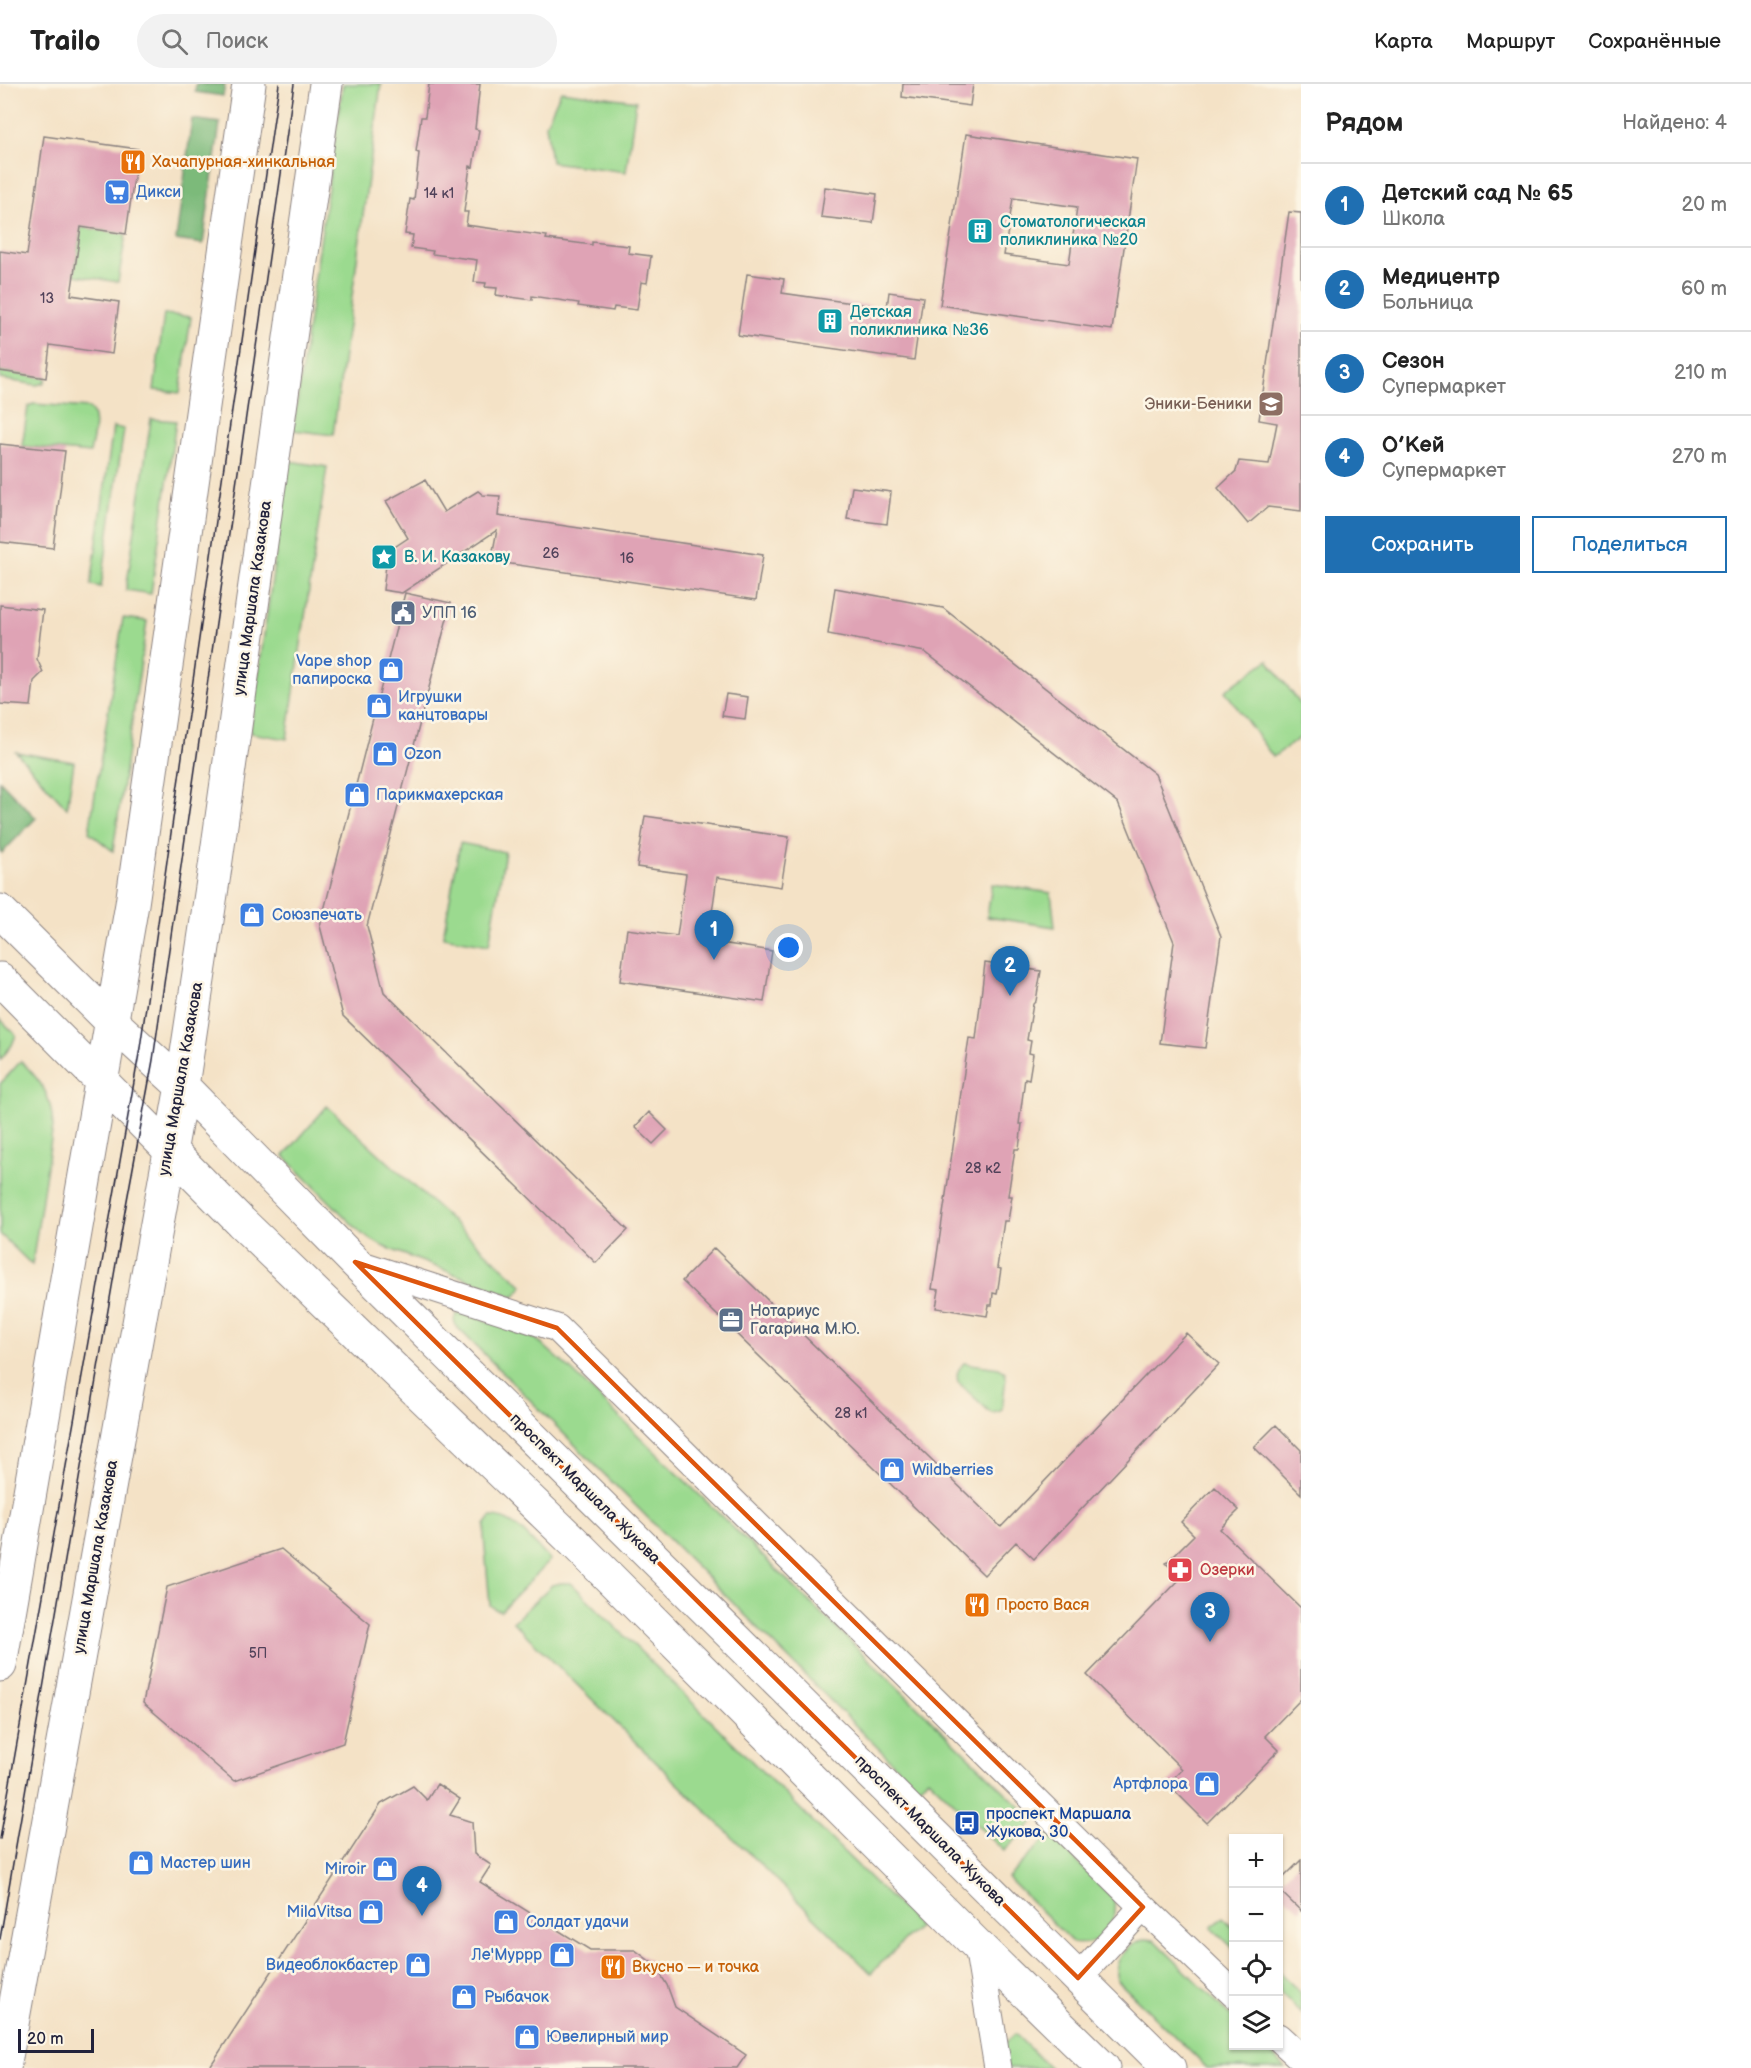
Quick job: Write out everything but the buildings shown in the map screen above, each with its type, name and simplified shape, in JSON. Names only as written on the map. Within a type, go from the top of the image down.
[{"type":"main road","points":[[0,1665],[132,904],[249,84]]},
{"type":"main road","name":"улица Маршала Казакова","points":[[4,2068],[182,1086],[326,84]]},
{"type":"main road","name":"проспект Маршала Жукова","points":[[0,911],[111,1021],[182,1086],[355,1262],[1169,2068]]},
{"type":"main road","points":[[0,979],[250,1230],[577,1545],[978,1946],[1104,2068]]},
{"type":"street","points":[[355,1262],[557,1329],[1229,1990]]},
{"type":"street","points":[[1078,1978],[1143,1907]]},
{"type":"street","points":[[978,1946],[998,2068]]},
{"type":"street","points":[[1283,2042],[1301,2058]]},
{"type":"highlighted area","points":[[355,1262],[557,1328],[1143,1907],[1078,1978]]},
{"type":"green space","points":[[196,84],[225,84],[223,96],[195,92]]},
{"type":"green space","points":[[343,84],[381,84],[333,435],[293,430]]},
{"type":"green space","points":[[561,91],[636,101],[626,172],[551,162],[546,124]]},
{"type":"green space","points":[[192,119],[220,123],[203,244],[176,240]]},
{"type":"green space","points":[[81,227],[126,234],[118,282],[74,275]]},
{"type":"green space","points":[[164,314],[191,317],[180,393],[154,390]]},
{"type":"green space","points":[[0,371],[46,378],[44,383],[37,385],[0,379]]},
{"type":"green space","points":[[33,404],[89,408],[95,424],[90,453],[22,446],[28,407]]},
{"type":"green space","points":[[151,419],[176,421],[151,594],[126,590]]},
{"type":"green space","points":[[113,427],[124,429],[101,587],[91,585]]},
{"type":"green space","points":[[289,461],[327,467],[287,739],[250,733]]},
{"type":"green space","points":[[123,618],[147,621],[113,851],[89,832]]},
{"type":"green space","points":[[1268,660],[1301,705],[1301,737],[1273,757],[1225,691]]},
{"type":"green space","points":[[16,752],[74,762],[67,808]]},
{"type":"green space","points":[[0,781],[36,818],[2,853],[0,851]]},
{"type":"green space","points":[[460,843],[505,852],[489,945],[443,937]]},
{"type":"green space","points":[[992,884],[1051,893],[1055,927],[987,917]]},
{"type":"green space","points":[[0,1019],[16,1035],[12,1045],[0,1060]]},
{"type":"green space","points":[[21,1061],[35,1076],[48,1098],[53,1126],[32,1265],[0,1234],[0,1084]]},
{"type":"green space","points":[[327,1106],[523,1286],[514,1297],[382,1246],[362,1234],[284,1156]]},
{"type":"green space","points":[[465,1313],[536,1339],[570,1369],[1035,1821],[1004,1851],[928,1778],[918,1788],[456,1326],[454,1320],[457,1314]]},
{"type":"green space","points":[[964,1363],[999,1368],[1005,1372],[1002,1409],[999,1412],[991,1413],[958,1382],[958,1371]]},
{"type":"green space","points":[[491,1517],[500,1518],[516,1526],[550,1560],[501,1611],[490,1605],[484,1536],[485,1525]]},
{"type":"green space","points":[[571,1583],[919,1926],[871,1973],[513,1622],[552,1585]]},
{"type":"green space","points":[[1050,1834],[1114,1899],[1110,1926],[1100,1938],[1092,1942],[1073,1943],[1008,1878]]},
{"type":"green space","points":[[1223,1917],[1229,1923],[1229,1944],[1212,1928]]},
{"type":"green space","points":[[1145,1939],[1154,1940],[1229,2014],[1229,2050],[1266,2050],[1285,2068],[1207,2068],[1117,1980],[1119,1960],[1132,1945]]},
{"type":"green space","points":[[1283,1976],[1301,1993],[1301,2013],[1283,1995]]},
{"type":"green space","points":[[1015,2034],[1050,2068],[1007,2068],[1003,2045]]},
{"type":"tram line","points":[[0,1839],[140,1048],[279,84]]},
{"type":"tram line","points":[[0,1939],[153,1060],[294,84]]},
{"type":"place","name":"Хачапурная-хинкальная","points":[[133,162]]},
{"type":"place","name":"Дикси","points":[[117,192]]},
{"type":"place","name":"Стоматологическая поликлиника №20","points":[[980,231]]},
{"type":"place","name":"Детская поликлиника №36","points":[[830,321]]},
{"type":"place","name":"Эники-Беники","points":[[1271,404]]},
{"type":"place","name":"В. И. Казакову","points":[[384,557]]},
{"type":"place","name":"УПП 16","points":[[403,613]]},
{"type":"place","name":"Vape shop папироска","points":[[391,670]]},
{"type":"place","name":"Игрушки канцтовары","points":[[379,706]]},
{"type":"place","name":"Ozon","points":[[385,754]]},
{"type":"place","name":"Парикмахерская","points":[[357,795]]},
{"type":"place","name":"Союзпечать","points":[[252,915]]},
{"type":"place","name":"Детский сад № 65","points":[[714,960]]},
{"type":"place","name":"Медицентр","points":[[1010,996]]},
{"type":"place","name":"Нотариус Гагарина М.Ю.","points":[[731,1320]]},
{"type":"place","name":"Wildberries","points":[[892,1470]]},
{"type":"place","name":"Озерки","points":[[1180,1570]]},
{"type":"place","name":"Просто Вася","points":[[977,1605]]},
{"type":"place","name":"Сезон","points":[[1210,1642]]},
{"type":"place","name":"Артфлора","points":[[1207,1784]]},
{"type":"place","name":"проспект Маршала Жукова, 30","points":[[967,1823]]},
{"type":"place","name":"Мастер шин","points":[[141,1863]]},
{"type":"place","name":"Miroir","points":[[385,1869]]},
{"type":"place","name":"MilaVitsa","points":[[371,1912]]},
{"type":"place","name":"О’Кей","points":[[422,1916]]},
{"type":"place","name":"Солдат удачи","points":[[506,1922]]},
{"type":"place","name":"Ле'Муррр","points":[[562,1955]]},
{"type":"place","name":"Видеоблокбастер","points":[[418,1965]]},
{"type":"place","name":"Вкусно — и точка","points":[[613,1967]]},
{"type":"place","name":"Рыбачок","points":[[464,1997]]},
{"type":"place","name":"Ювелирный мир","points":[[527,2037]]}]
